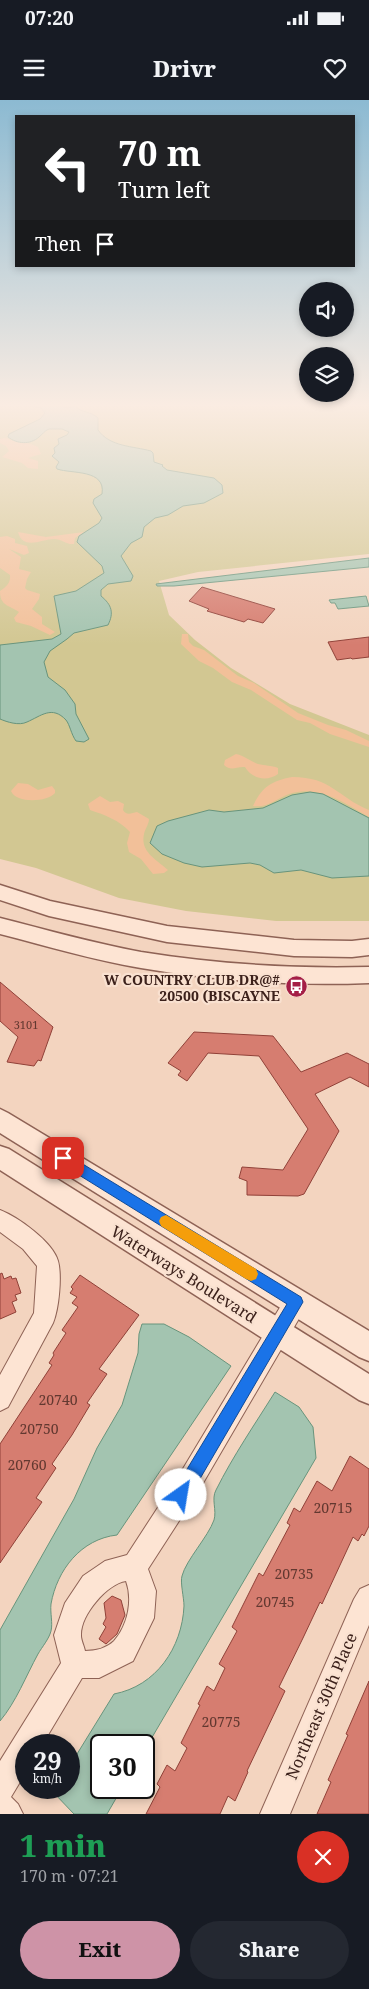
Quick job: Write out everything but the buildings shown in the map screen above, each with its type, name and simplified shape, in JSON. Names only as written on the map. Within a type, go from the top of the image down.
[{"type":"street","points":[[0,892],[49,908],[167,934],[294,948],[352,949],[369,947]]},
{"type":"street","points":[[0,926],[55,941],[159,963],[247,973],[314,977],[369,975]]},
{"type":"street","points":[[0,1120],[369,1347]]},
{"type":"street","name":"Waterways Boulevard","points":[[0,1157],[369,1390]]},
{"type":"street","points":[[0,1220],[31,1242],[48,1262],[45,1315],[0,1399]]},
{"type":"street","points":[[0,1788],[75,1664],[68,1635],[74,1612],[92,1585],[114,1570],[134,1567],[190,1481],[296,1302]]},
{"type":"street","points":[[75,1664],[99,1664],[123,1651],[141,1618],[143,1591],[134,1567]]},
{"type":"street","name":"Northeast 30th Place","points":[[275,1814],[359,1617],[369,1598]]},
{"type":"street","points":[[0,1807],[8,1814]]},
{"type":"shaded area","points":[[0,485],[369,485],[369,554],[198,572],[159,581],[169,615],[195,640],[231,668],[290,704],[369,735],[369,921],[276,921],[186,911],[119,898],[36,868],[0,859]]},
{"type":"shaded area","points":[[222,485],[223,493],[204,503],[183,506],[168,515],[155,518],[144,527],[142,537],[131,543],[121,556],[133,576],[131,581],[108,584],[101,590],[101,596],[111,609],[108,625],[74,633],[50,651],[44,662],[48,677],[65,690],[75,704],[76,714],[89,739],[84,742],[76,741],[69,724],[56,713],[46,713],[20,724],[0,719],[0,645],[52,639],[61,634],[54,596],[76,591],[104,573],[102,566],[77,542],[79,536],[99,523],[102,518],[93,503],[94,499],[102,494],[102,486]]},
{"type":"shaded area","points":[[369,558],[369,567],[174,586],[157,586],[156,584]]},
{"type":"shaded area","points":[[366,596],[369,606],[338,609],[335,603],[331,603],[329,600]]},
{"type":"shaded area","points":[[310,792],[323,794],[369,818],[369,876],[332,878],[301,870],[274,873],[260,865],[250,863],[202,867],[184,863],[162,854],[150,843],[157,826],[168,821],[209,810],[224,812],[263,808],[292,795]]},
{"type":"shaded area","points":[[142,1324],[164,1324],[189,1337],[231,1366],[117,1535],[92,1543],[73,1558],[65,1568],[54,1591],[51,1604],[52,1625],[50,1634],[16,1697],[0,1721],[0,1630],[74,1499],[97,1448],[122,1405],[138,1353],[139,1334]]},
{"type":"shaded area","points":[[275,1392],[299,1407],[313,1427],[316,1458],[154,1734],[90,1734],[90,1799],[116,1799],[107,1814],[74,1814],[60,1799],[80,1799],[80,1749],[114,1694],[129,1690],[154,1674],[172,1650],[182,1622],[184,1606],[182,1576],[211,1527],[215,1512],[215,1493],[237,1452]]},
{"type":"sand","points":[[18,532],[46,537],[84,532],[75,538],[74,544],[71,544],[54,539],[28,543],[20,538]]},
{"type":"sand","points":[[7,536],[15,539],[15,543],[27,546],[29,553],[24,555],[9,549],[21,557],[19,569],[31,572],[25,588],[40,594],[32,609],[42,617],[42,624],[55,632],[50,635],[31,626],[16,622],[14,618],[19,612],[3,602],[0,596],[0,591],[10,580],[10,575],[0,568],[0,537]]},
{"type":"sand","points":[[182,634],[188,634],[189,642],[193,646],[204,650],[238,676],[254,683],[298,713],[346,730],[369,741],[369,747],[330,734],[310,723],[297,720],[251,690],[232,682],[213,668],[199,661],[181,644]]},
{"type":"sand","points":[[236,754],[258,764],[278,768],[278,774],[269,778],[260,778],[256,777],[245,767],[232,768],[224,765],[225,760]]},
{"type":"sand","points":[[292,777],[316,780],[326,784],[369,810],[369,817],[331,796],[310,791],[289,794],[268,804],[253,806],[260,794],[268,786]]},
{"type":"sand","points":[[18,783],[28,784],[38,790],[52,786],[55,793],[39,800],[25,800],[14,795],[11,791]]},
{"type":"sand","points":[[100,796],[110,802],[118,801],[124,804],[123,810],[126,813],[137,812],[149,819],[144,834],[144,846],[150,855],[168,870],[164,873],[153,874],[141,859],[129,852],[127,843],[130,832],[116,821],[90,810],[88,804]]},
{"type":"slow traffic","points":[[166,1221],[251,1274]]},
{"type":"place","name":"W COUNTRY CLUB DR@# 20500 (BISCAYNE","points":[[296,987]]},
{"type":"route","points":[[63,1158],[296,1302],[181,1495]]}]
